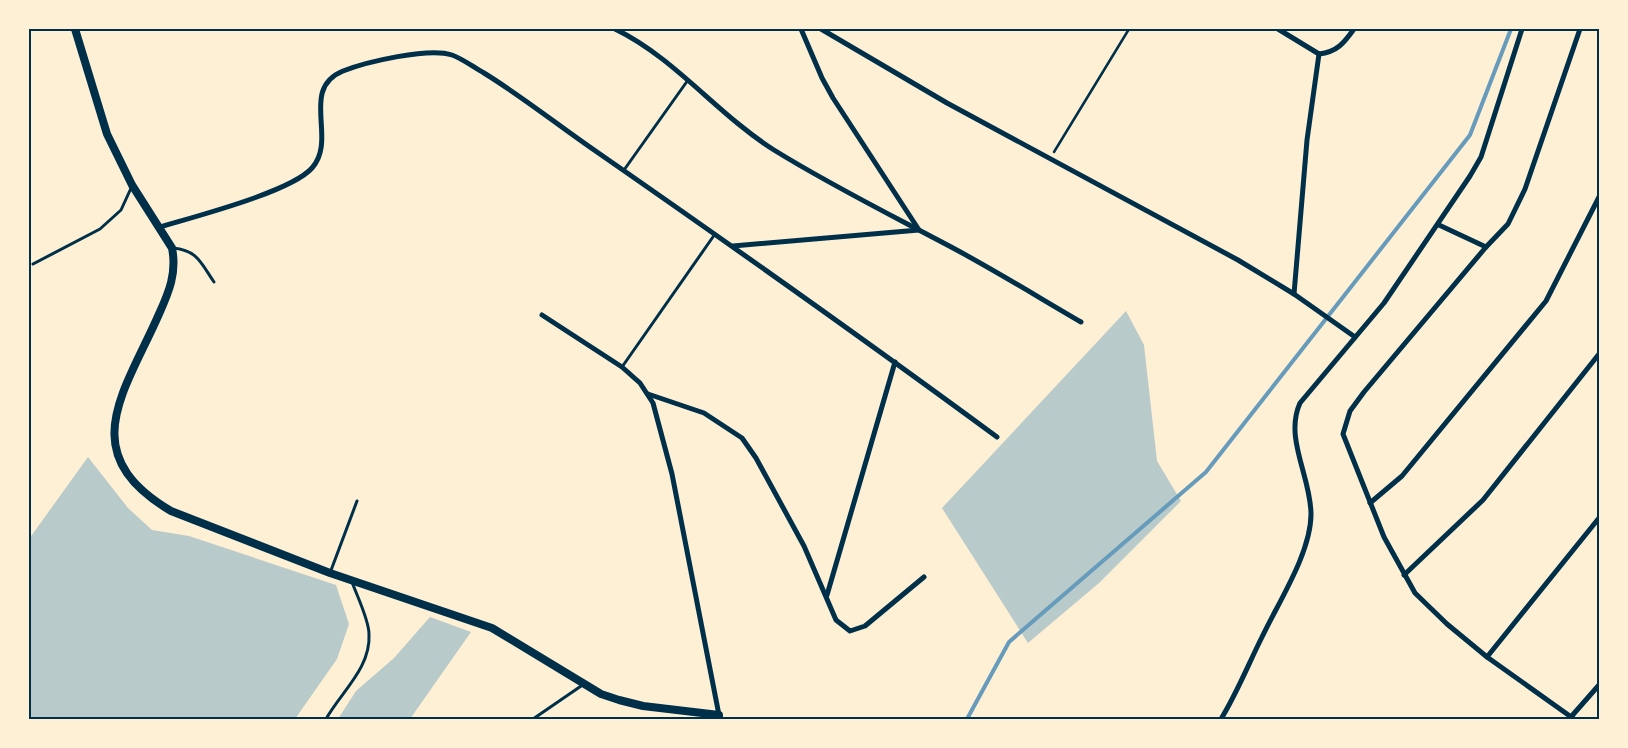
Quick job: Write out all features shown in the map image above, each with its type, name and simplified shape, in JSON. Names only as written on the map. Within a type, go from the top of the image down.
[{"type":"main road","points":[[75,29],[104,125],[132,185],[172,248],[174,265],[172,285],[125,386],[116,412],[114,436],[118,459],[131,481],[147,497],[171,511],[330,573],[492,628],[601,694],[626,702],[719,717]]},
{"type":"street","points":[[615,29],[643,45],[688,80],[742,127],[772,149],[1081,322]]},
{"type":"street","points":[[801,29],[822,78],[833,98],[919,230]]},
{"type":"street","points":[[821,29],[947,103],[1230,256],[1294,294],[1355,337]]},
{"type":"street","points":[[1278,29],[1319,54],[1331,53],[1339,48],[1354,29]]},
{"type":"street","points":[[1221,719],[1294,570],[1308,534],[1311,514],[1309,490],[1296,444],[1295,414],[1300,403],[1384,303],[1439,225],[1481,157],[1522,29]]},
{"type":"street","points":[[1580,29],[1525,189],[1508,224],[1486,247],[1350,411],[1343,434],[1384,537],[1404,575],[1421,600],[1446,624],[1572,719],[1599,685]]},
{"type":"street","points":[[160,227],[270,191],[310,171],[317,162],[321,151],[322,135],[319,104],[321,90],[330,79],[342,71],[425,51],[440,52],[454,56],[503,86],[732,246],[997,437]]},
{"type":"street","points":[[1294,294],[1307,140],[1319,54]]},
{"type":"street","points":[[1370,503],[1402,476],[1546,302],[1599,196]]},
{"type":"street","points":[[1439,225],[1486,247]]},
{"type":"street","points":[[732,246],[919,230]]},
{"type":"street","points":[[542,316],[622,367],[648,394],[660,424],[672,474],[719,717]]},
{"type":"street","points":[[1404,575],[1483,500],[1599,354]]},
{"type":"street","points":[[827,596],[894,362]]},
{"type":"street","points":[[648,394],[704,413],[725,424],[742,438],[778,498],[827,596],[836,620],[842,627],[850,631],[856,631],[880,614],[924,577]]},
{"type":"street","points":[[1487,656],[1599,518]]},
{"type":"lane","points":[[624,170],[688,80]]},
{"type":"lane","points":[[34,264],[100,228],[121,210],[132,185]]},
{"type":"lane","points":[[622,367],[715,234]]},
{"type":"lane","points":[[172,248],[186,249],[193,253],[214,282]]},
{"type":"lane","points":[[330,573],[357,501]]},
{"type":"lane","points":[[326,719],[351,684],[367,654],[369,632],[351,580]]},
{"type":"lane","points":[[533,719],[584,684]]},
{"type":"path","points":[[1051,158],[1129,29]]},
{"type":"shaded area","points":[[1126,311],[1144,345],[1157,461],[1181,501],[1099,583],[1028,643],[942,508]]},
{"type":"shaded area","points":[[88,457],[128,508],[152,530],[189,536],[336,585],[349,624],[337,659],[295,719],[29,719],[29,539]]},
{"type":"shaded area","points":[[430,617],[471,632],[410,719],[338,719],[356,691],[394,658]]},
{"type":"waterway","points":[[967,719],[1009,642],[1206,472],[1470,135],[1511,29]]}]
